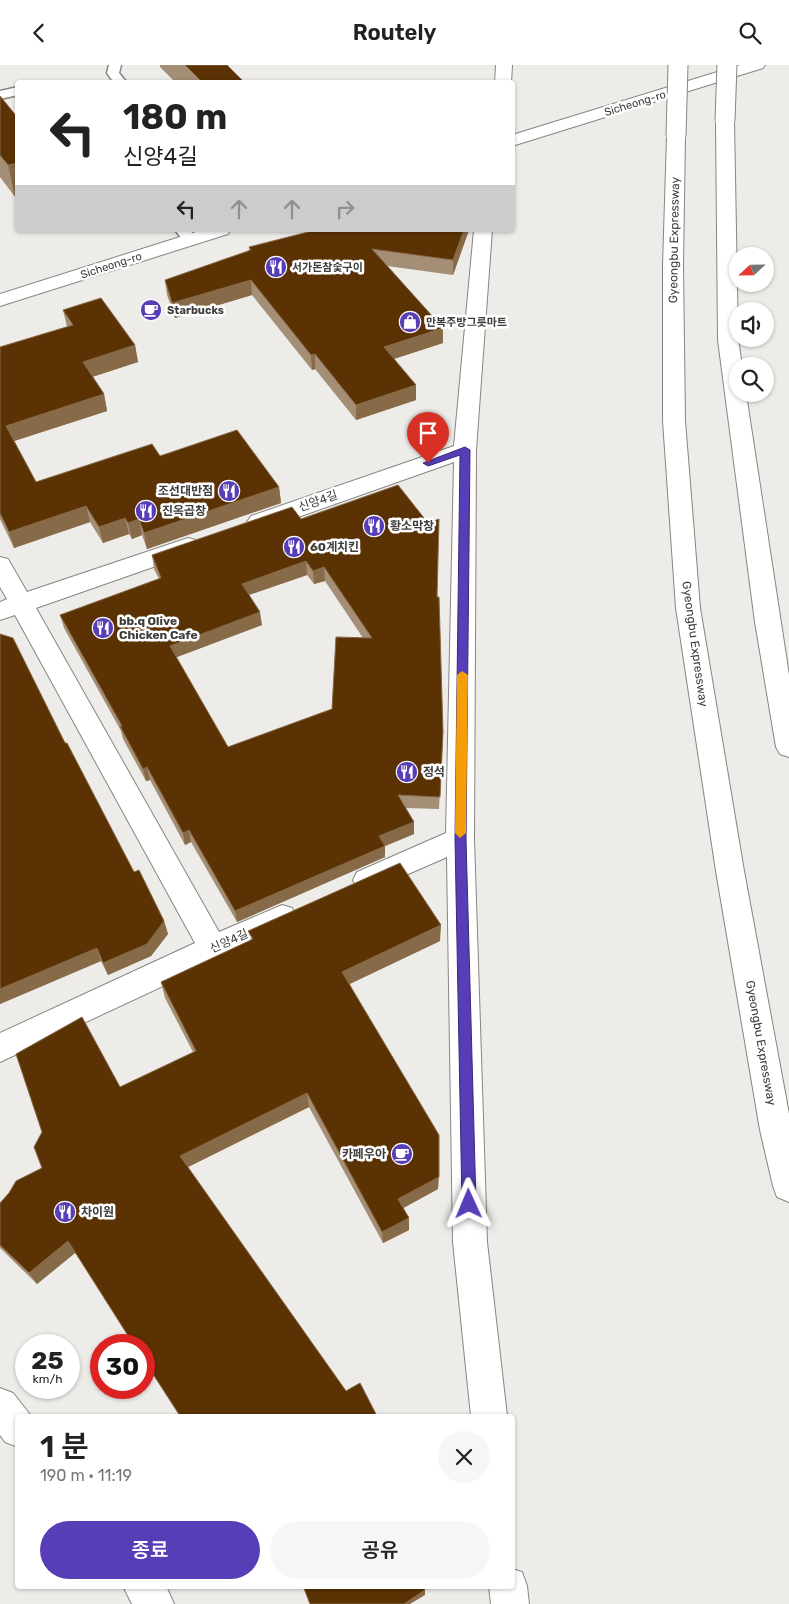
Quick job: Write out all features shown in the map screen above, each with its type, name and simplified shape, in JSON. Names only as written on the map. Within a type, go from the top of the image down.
[{"type":"main road","points":[[503,80],[504,65]]},
{"type":"main road","name":"Gyeongbu Expressway","points":[[678,65],[673,265],[674,421],[688,608],[732,881],[776,1131],[789,1186]]},
{"type":"main road","points":[[726,65],[728,340],[766,622],[789,747]]},
{"type":"main road","name":"Sicheong-ro","points":[[515,140],[757,65]]},
{"type":"main road","name":"Sicheong-ro","points":[[0,300],[186,235],[207,232]]},
{"type":"main road","points":[[483,232],[465,450],[460,839],[470,1242],[489,1414]]},
{"type":"main road","name":"신양4길","points":[[243,527],[465,450]]},
{"type":"main road","points":[[10,608],[206,540]]},
{"type":"main road","points":[[0,565],[10,608],[213,948]]},
{"type":"main road","points":[[346,889],[460,839]]},
{"type":"main road","name":"신양4길","points":[[0,1048],[213,948],[303,909]]},
{"type":"main road","points":[[0,1407],[15,1425]]},
{"type":"main road","points":[[144,1589],[156,1604]]},
{"type":"main road","points":[[508,1589],[510,1604]]},
{"type":"lane","points":[[115,65],[113,73],[119,80]]},
{"type":"lane","points":[[0,95],[15,92]]},
{"type":"building","points":[[185,65],[227,65],[242,80],[200,80]]},
{"type":"building","points":[[0,96],[15,114],[15,164],[8,165],[0,155]]},
{"type":"building","points":[[308,232],[463,232],[453,260],[372,249],[443,328],[384,347],[416,385],[356,405],[315,354],[311,355],[251,280],[172,303],[165,280],[251,250],[249,247]]},
{"type":"building","points":[[101,298],[135,345],[83,362],[104,394],[6,426],[36,482],[152,444],[160,456],[237,430],[279,487],[144,533],[139,519],[128,523],[125,518],[99,527],[86,506],[9,532],[0,513],[0,347],[73,325],[63,310]]},
{"type":"building","points":[[398,485],[428,523],[439,519],[437,597],[439,597],[443,732],[440,797],[398,795],[414,822],[379,836],[385,846],[235,911],[189,830],[183,833],[147,767],[143,769],[120,726],[122,726],[60,615],[161,578],[152,555],[292,507],[301,519]],"holes":[[[306,561],[313,571],[324,567],[372,638],[336,637],[332,709],[228,747],[170,646],[260,612],[242,584]]]},
{"type":"building","points":[[0,634],[13,638],[65,743],[67,743],[134,872],[139,870],[164,921],[147,944],[103,963],[97,948],[0,989]]},
{"type":"building","points":[[400,863],[441,925],[342,972],[439,1135],[439,1177],[398,1199],[409,1218],[382,1232],[307,1093],[180,1156],[346,1391],[360,1383],[376,1414],[179,1414],[155,1377],[155,1334],[127,1334],[68,1241],[29,1273],[0,1245],[0,1203],[16,1181],[42,1168],[34,1147],[42,1132],[16,1054],[82,1017],[120,1087],[196,1051],[161,982],[253,939],[248,931]]},
{"type":"building","points":[[304,1589],[425,1590],[404,1604],[310,1604]]},
{"type":"slow traffic","points":[[460,833],[462,675]]},
{"type":"place","name":"서가돈참숯구이","points":[[276,267]]},
{"type":"place","name":"Starbucks","points":[[151,310]]},
{"type":"place","name":"만복주방그릇마트","points":[[410,322]]},
{"type":"place","name":"조선대반점","points":[[229,491]]},
{"type":"place","name":"진옥곱창","points":[[146,511]]},
{"type":"place","name":"황소막창","points":[[374,526]]},
{"type":"place","name":"60계치킨","points":[[294,547]]},
{"type":"place","name":"bb.q Olive Chicken Cafe","points":[[103,628]]},
{"type":"place","name":"정석","points":[[407,772]]},
{"type":"place","name":"카페우아","points":[[402,1154]]},
{"type":"place","name":"차이원","points":[[65,1212]]},
{"type":"route","points":[[428,463],[465,450],[460,839],[469,1204]]}]
